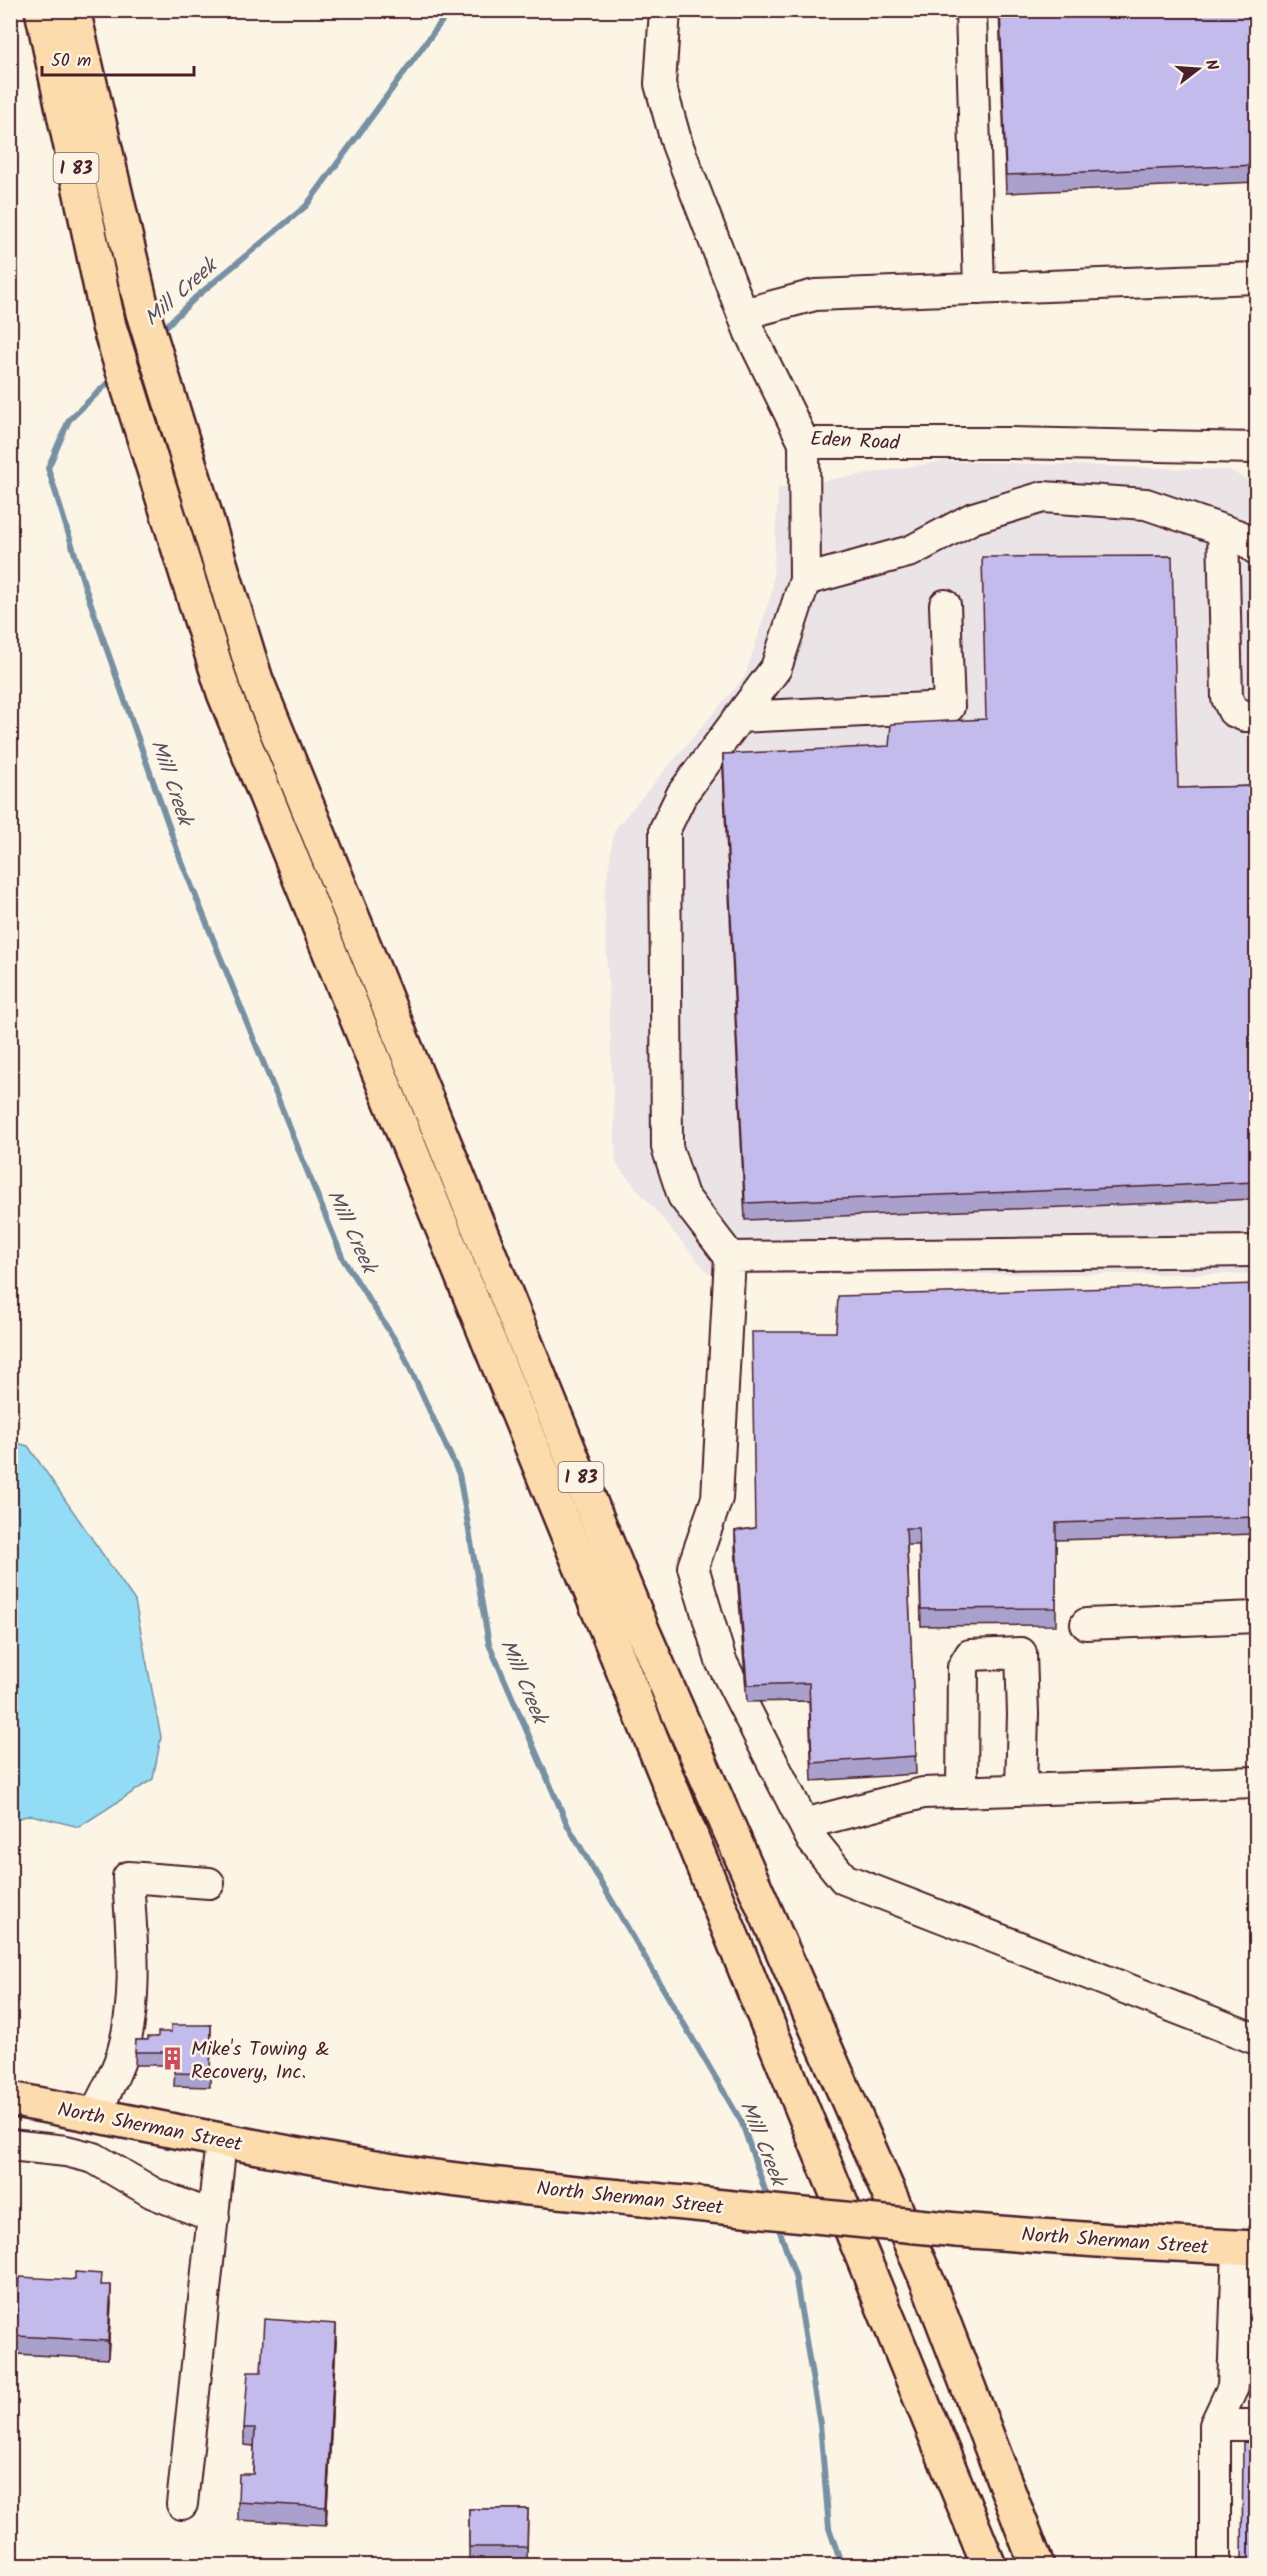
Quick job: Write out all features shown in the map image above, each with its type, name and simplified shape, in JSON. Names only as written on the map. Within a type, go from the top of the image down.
[{"type":"main road","name":"I 83","points":[[42,10],[109,326],[224,693],[989,2565]]},
{"type":"main road","name":"I 83","points":[[73,10],[143,313],[256,680],[641,1627],[929,2285],[1037,2565]]},
{"type":"main road","name":"North Sherman Street","points":[[10,2099],[221,2141],[402,2172],[957,2229],[1247,2248]]},
{"type":"street","name":"Eden Road","points":[[665,10],[660,84],[677,144],[743,314],[804,442],[1257,448]]},
{"type":"street","points":[[971,10],[979,289]]},
{"type":"street","points":[[743,314],[815,295],[1257,278]]},
{"type":"street","points":[[804,442],[805,580],[776,668],[682,794],[665,829],[667,1147],[683,1196],[730,1257],[717,1498],[693,1567],[721,1661],[812,1840],[844,1879],[1257,2039]]},
{"type":"street","points":[[805,580],[911,551],[973,518],[1043,497],[1146,504],[1240,536],[1257,549]]},
{"type":"street","points":[[1223,530],[1227,698],[1233,711],[1245,716],[1257,716]]},
{"type":"street","points":[[739,717],[949,707],[945,605]]},
{"type":"street","points":[[730,1257],[1257,1251]]},
{"type":"street","points":[[1086,1624],[1257,1617]]},
{"type":"street","points":[[962,1792],[963,1667],[970,1655],[1021,1653],[1023,1714],[1021,1790]]},
{"type":"street","points":[[804,1824],[923,1793],[1257,1782]]},
{"type":"street","points":[[95,2115],[123,2052],[132,2006],[128,1877],[209,1883]]},
{"type":"street","points":[[182,2504],[221,2141]]},
{"type":"street","points":[[10,2145],[66,2151],[94,2158],[153,2193],[214,2217]]},
{"type":"street","points":[[1215,2565],[1215,2425],[1233,2387],[1247,2248]]},
{"type":"street","points":[[1215,2425],[1257,2425]]},
{"type":"shaded area","points":[[945,461],[1230,470],[1256,485],[1256,1274],[709,1274],[616,1164],[604,898],[614,830],[745,676],[772,591],[778,488]]},
{"type":"water","points":[[10,1441],[28,1446],[135,1601],[161,1737],[153,1779],[79,1827],[31,1815],[11,1820]]},
{"type":"building","points":[[1000,10],[1257,10],[1257,165],[1006,175]]},
{"type":"building","points":[[1172,556],[1178,788],[1257,786],[1257,1182],[745,1203],[723,754],[889,746],[891,724],[986,719],[982,557]]},
{"type":"building","points":[[1257,1284],[1257,1517],[1056,1523],[1056,1608],[921,1609],[919,1528],[906,1528],[916,1756],[812,1763],[809,1683],[747,1685],[735,1531],[755,1528],[752,1332],[836,1332],[838,1296]]},
{"type":"building","points":[[171,2025],[211,2025],[210,2074],[174,2073],[175,2052],[135,2052],[136,2040],[158,2037],[158,2032],[171,2032]]},
{"type":"building","points":[[75,2272],[102,2274],[101,2285],[111,2285],[108,2341],[16,2336],[19,2277],[75,2280]]},
{"type":"building","points":[[264,2319],[336,2324],[326,2507],[238,2502],[239,2474],[253,2474],[255,2428],[244,2428],[248,2372],[261,2372]]},
{"type":"building","points":[[1243,2442],[1257,2443],[1257,2565],[1242,2565]]},
{"type":"building","points":[[469,2509],[528,2509],[527,2547],[469,2547]]},
{"type":"waterway","name":"Mill Creek","points":[[160,332],[196,297],[306,206],[450,10]]},
{"type":"waterway","name":"Mill Creek","points":[[114,377],[69,420],[48,468],[86,590],[179,855],[343,1259],[402,1351],[459,1474],[489,1644],[568,1826],[742,2123],[769,2202]]},
{"type":"waterway","name":"Mill Creek","points":[[777,2223],[795,2275],[820,2424],[829,2528],[842,2566]]},
{"type":"place","name":"Mike's Towing & Recovery, Inc.","points":[[173,2059]]}]
